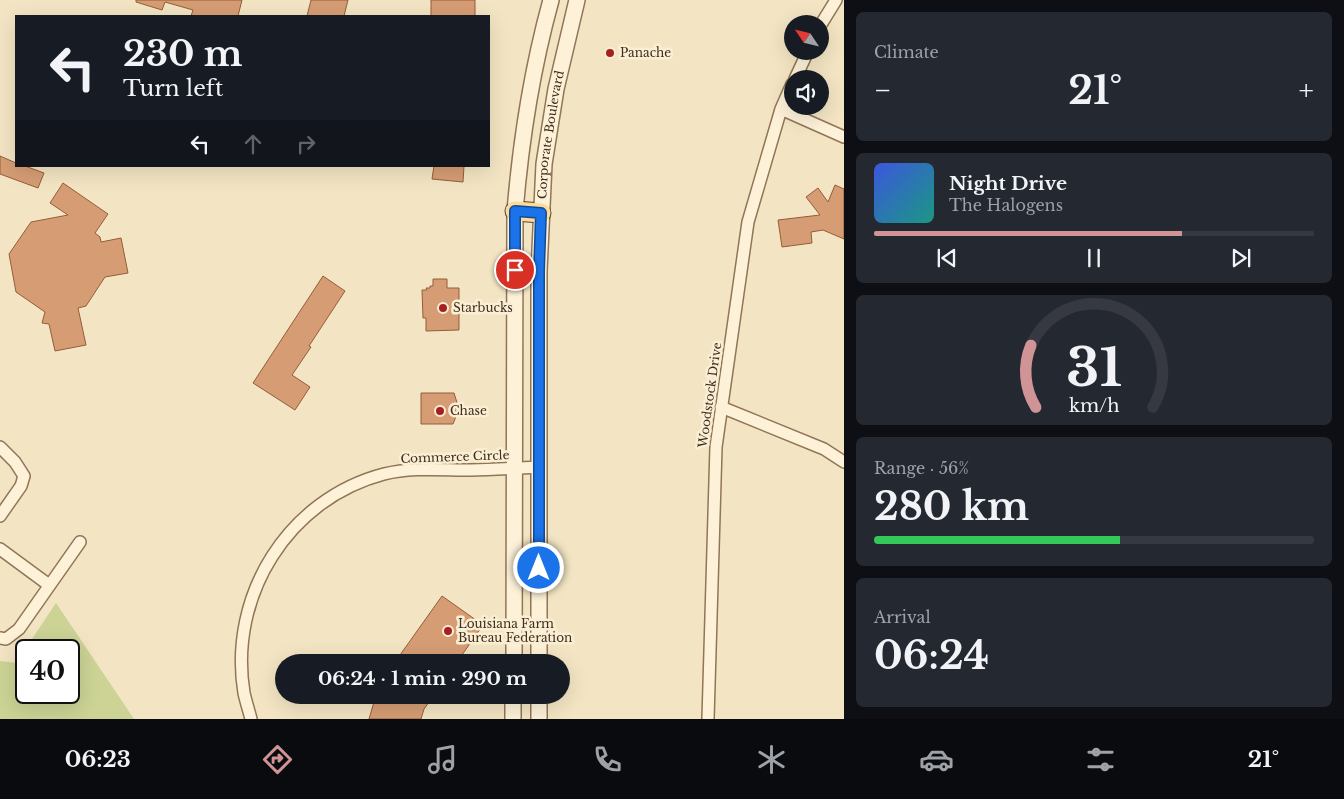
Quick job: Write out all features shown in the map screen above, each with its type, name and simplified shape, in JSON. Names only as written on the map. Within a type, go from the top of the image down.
[{"type":"main road","points":[[515,211],[541,213]]},
{"type":"street","name":"Corporate Boulevard","points":[[514,654],[515,211],[520,154],[529,96],[539,44],[551,0]]},
{"type":"street","name":"Corporate Boulevard","points":[[539,654],[539,271],[541,213],[544,164],[550,118],[562,56],[577,0]]},
{"type":"street","points":[[827,15],[836,0]]},
{"type":"street","name":"Woodstock Drive","points":[[708,719],[716,447],[748,222],[784,102]]},
{"type":"street","points":[[781,109],[844,137]]},
{"type":"street","points":[[721,407],[824,449],[844,462]]},
{"type":"street","points":[[0,448],[15,462],[24,476],[21,486],[0,516]]},
{"type":"street","name":"Commerce Circle","points":[[251,719],[244,693],[242,663],[244,632],[249,605],[269,561],[296,524],[341,490],[385,474],[422,470],[540,467]]},
{"type":"street","points":[[0,638],[6,639],[19,629],[80,542]]},
{"type":"street","points":[[0,549],[50,585]]},
{"type":"street","points":[[513,704],[513,719]]},
{"type":"street","points":[[539,704],[539,719]]},
{"type":"green space","points":[[56,603],[134,719],[0,719],[0,661],[15,663],[15,704],[80,704],[80,639],[32,639]]},
{"type":"building","points":[[136,0],[242,0],[238,15],[191,15],[193,10],[165,2],[162,10],[136,2]]},
{"type":"building","points":[[311,0],[348,0],[344,15],[307,15]]},
{"type":"building","points":[[431,0],[475,0],[475,15],[431,15]]},
{"type":"building","points":[[0,156],[15,163],[15,167],[28,167],[44,173],[38,188],[0,174]]},
{"type":"building","points":[[434,167],[464,167],[463,182],[432,179]]},
{"type":"building","points":[[63,183],[108,214],[95,233],[100,237],[101,242],[121,238],[128,273],[105,277],[86,306],[78,308],[86,345],[55,351],[49,324],[42,323],[45,312],[16,292],[9,254],[31,222],[68,215],[50,203]]},
{"type":"building","points":[[835,185],[844,189],[844,239],[823,230],[811,232],[812,243],[782,247],[778,220],[820,215],[806,197],[818,188],[828,202]]},
{"type":"building","points":[[323,276],[345,291],[292,375],[310,387],[295,410],[253,383]]},
{"type":"building","name":"Starbucks","points":[[433,279],[447,279],[447,288],[459,288],[459,330],[426,331],[426,318],[423,318],[422,290],[427,290],[426,288],[433,286]]},
{"type":"building","name":"Chase","points":[[421,393],[454,393],[459,409],[453,424],[421,424]]},
{"type":"building","name":"Louisiana Farm Bureau Federation","points":[[442,596],[483,625],[463,654],[401,654]]},
{"type":"building","points":[[373,704],[428,704],[421,719],[369,719]]},
{"type":"place","name":"Panache","points":[[610,53]]},
{"type":"place","name":"Starbucks","points":[[443,308]]},
{"type":"place","name":"Chase","points":[[440,411]]},
{"type":"place","name":"Louisiana Farm Bureau Federation","points":[[448,631]]},
{"type":"route","points":[[515,270],[515,211],[541,213],[539,271],[539,568]]}]
